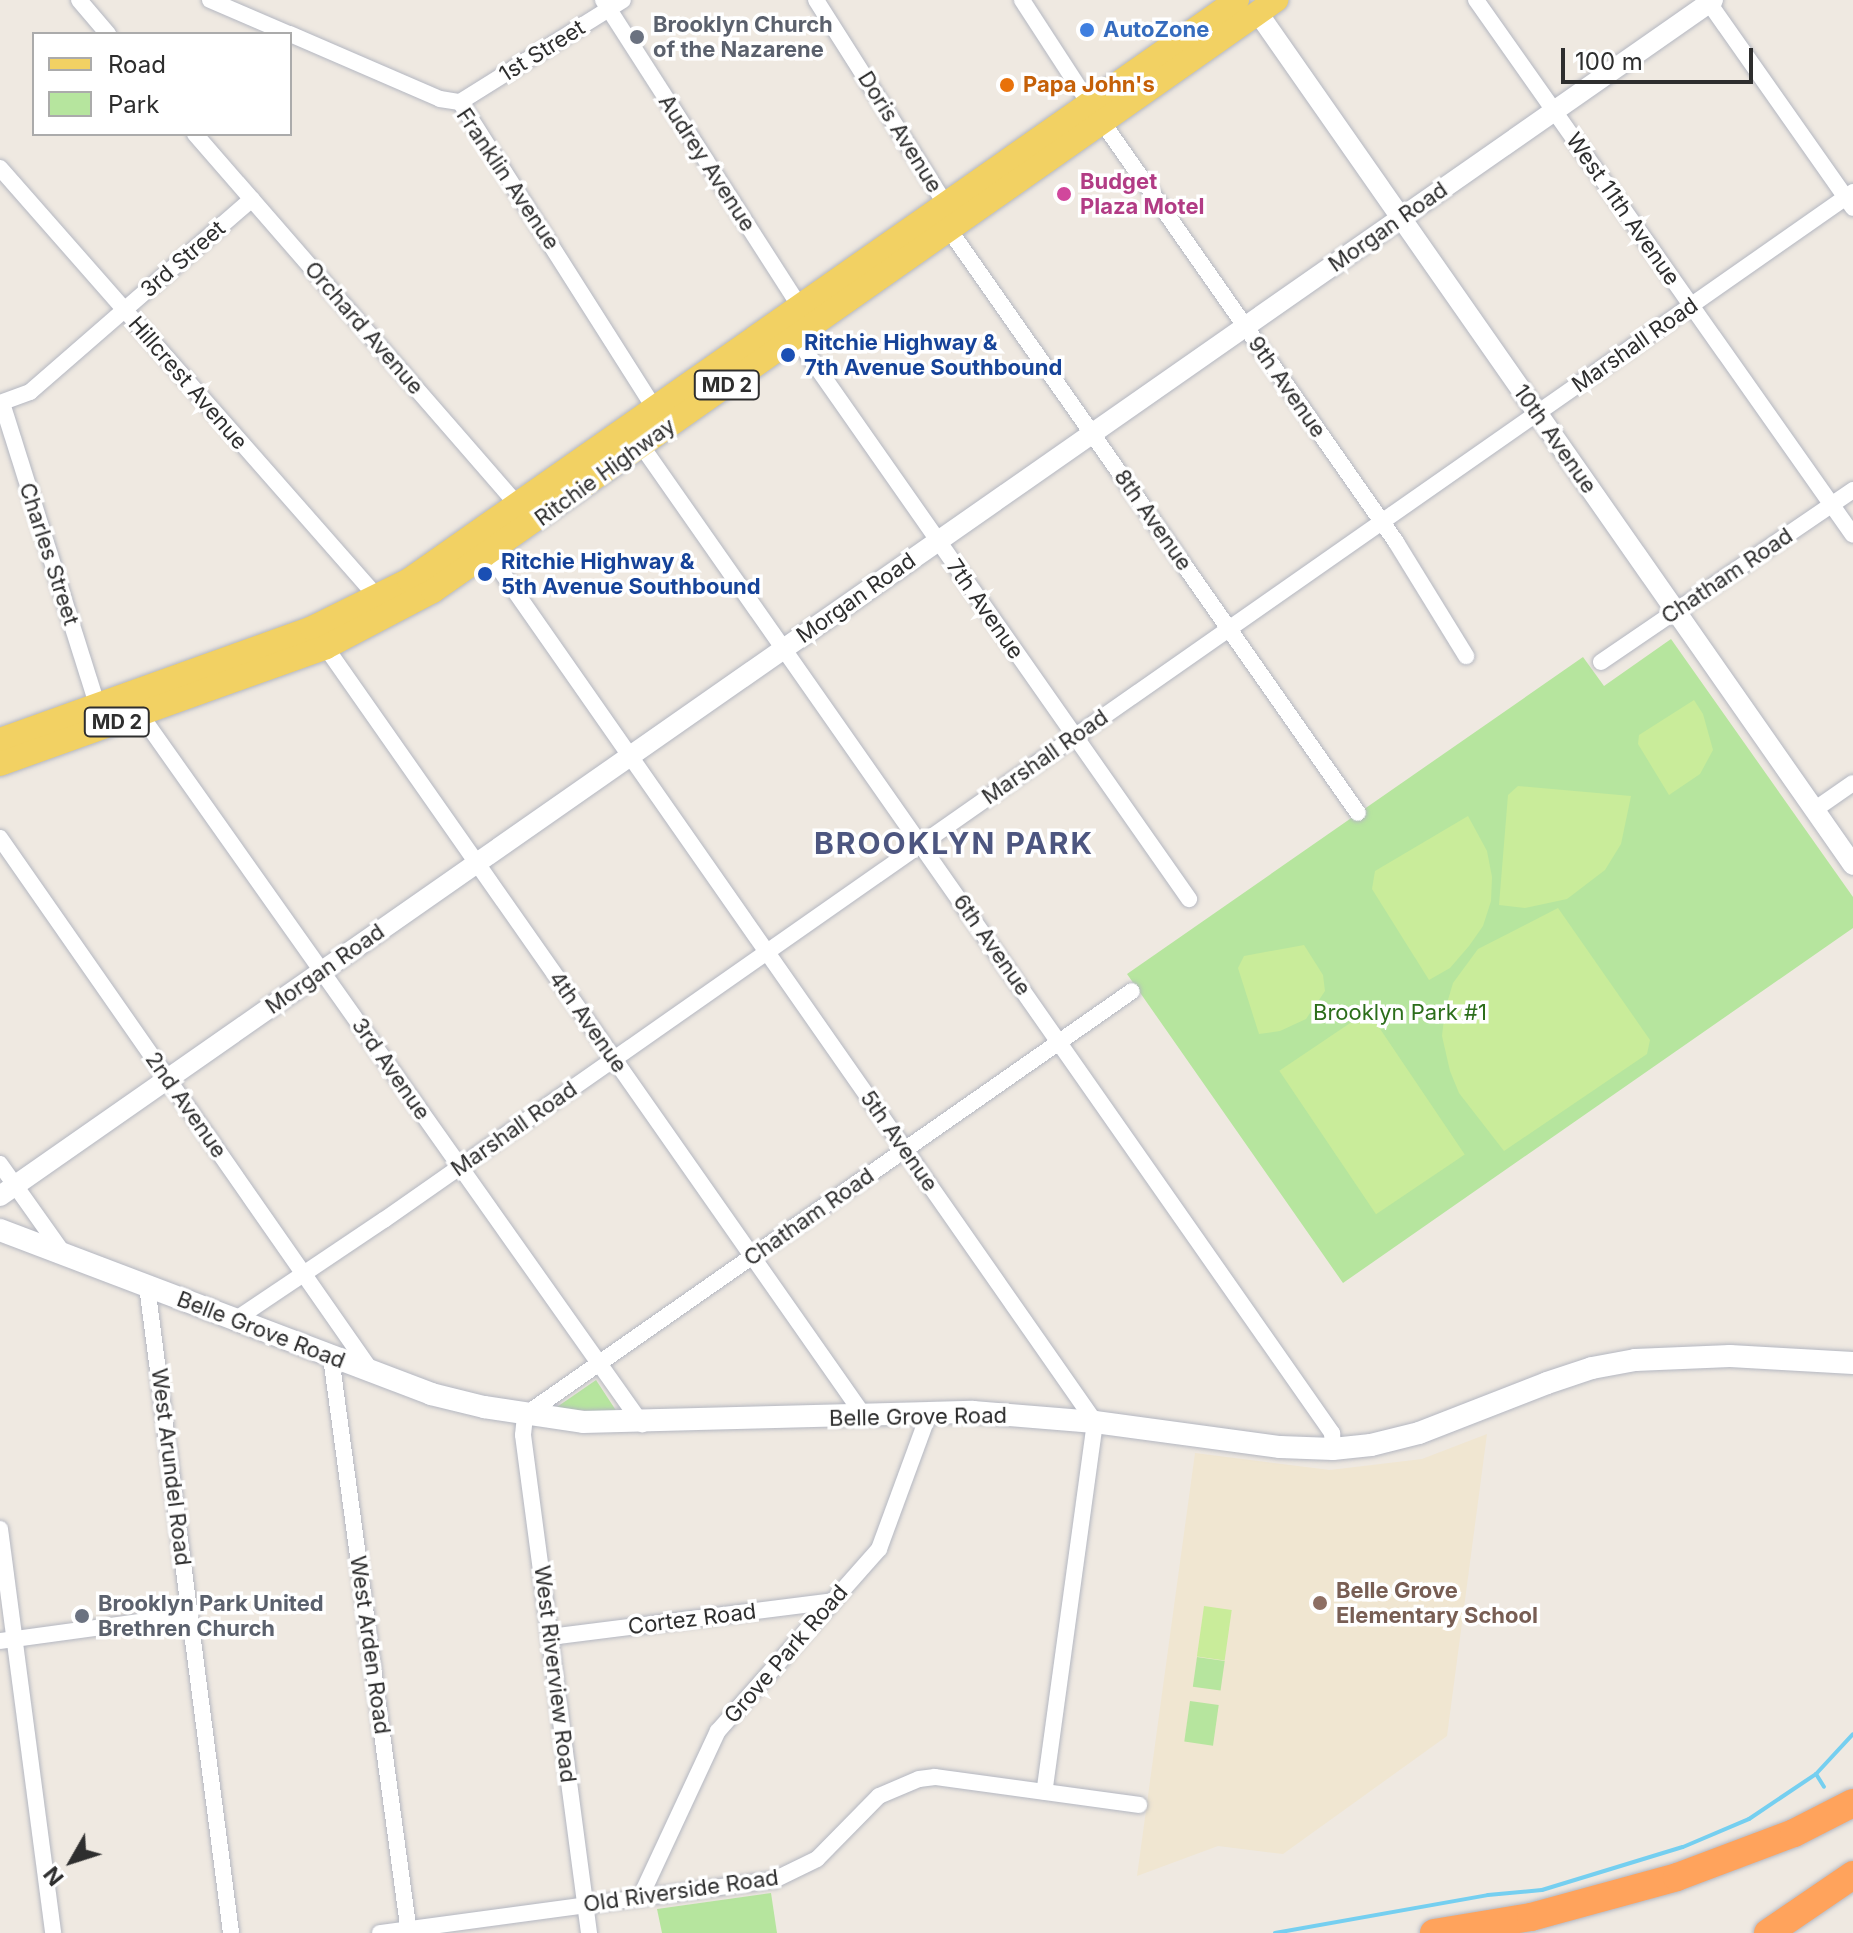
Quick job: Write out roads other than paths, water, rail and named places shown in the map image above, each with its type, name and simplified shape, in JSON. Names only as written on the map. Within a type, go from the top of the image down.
[{"type":"highway","points":[[1434,1933],[1531,1917],[1677,1877],[1794,1833],[1853,1803]]},
{"type":"highway","points":[[1768,1933],[1853,1875]]},
{"type":"main road","name":"Ritchie Highway","points":[[0,764],[140,714],[433,591],[489,554],[526,514],[655,409],[948,228],[1237,0]]},
{"type":"main road","name":"Ritchie Highway","points":[[0,740],[97,705],[319,637],[377,597],[526,514],[641,445],[945,203],[1267,6]]},
{"type":"main road","name":"Belle Grove Road","points":[[0,1230],[431,1394],[525,1415],[583,1422],[642,1424],[973,1412],[1095,1422],[1280,1447],[1333,1449],[1371,1445],[1419,1433],[1547,1383],[1592,1368],[1635,1360],[1730,1356],[1853,1363]]},
{"type":"street","points":[[79,0],[106,32]]},
{"type":"street","name":"Franklin Avenue","points":[[210,0],[285,32]]},
{"type":"street","name":"Doris Avenue","points":[[816,0],[945,203],[948,228]]},
{"type":"street","name":"9th Avenue","points":[[1022,0],[1095,112],[1381,522],[1466,656]]},
{"type":"street","name":"West 11th Avenue","points":[[1476,0],[1853,535]]},
{"type":"street","points":[[1709,1],[1851,199]]},
{"type":"street","name":"Morgan Road","points":[[7,1190],[1709,1]]},
{"type":"street","name":"1st Street","points":[[460,102],[611,3]]},
{"type":"street","name":"Audrey Avenue","points":[[611,3],[797,321]]},
{"type":"street","name":"10th Avenue","points":[[1267,6],[1401,218],[1853,865]]},
{"type":"street","name":"Franklin Avenue","points":[[292,35],[440,99],[460,102],[655,409]]},
{"type":"street","name":"Orchard Avenue","points":[[197,136],[526,514]]},
{"type":"street","name":"Hillcrest Avenue","points":[[0,168],[377,597]]},
{"type":"street","name":"3rd Street","points":[[1,403],[30,392],[252,199]]},
{"type":"street","name":"Marshall Road","points":[[235,1320],[614,1059],[1691,305],[1851,199]]},
{"type":"street","name":"8th Avenue","points":[[948,228],[1358,813]]},
{"type":"street","name":"7th Avenue","points":[[797,321],[938,541],[1189,899]]},
{"type":"street","name":"Charles Street","points":[[1,403],[97,705]]},
{"type":"street","name":"6th Avenue","points":[[641,445],[1332,1433],[1333,1449]]},
{"type":"street","name":"Chatham Road","points":[[1601,662],[1853,490]]},
{"type":"street","name":"5th Avenue","points":[[489,554],[1095,1422]]},
{"type":"street","name":"4th Avenue","points":[[319,637],[864,1416]]},
{"type":"street","name":"3rd Avenue","points":[[140,714],[642,1424]]},
{"type":"street","points":[[1814,810],[1853,783]]},
{"type":"street","name":"2nd Avenue","points":[[0,838],[373,1373]]},
{"type":"street","name":"Chatham Road","points":[[525,1415],[1132,991]]},
{"type":"street","points":[[0,1164],[7,1190],[63,1253]]},
{"type":"street","name":"West Arundel Road","points":[[147,1286],[231,1933]]},
{"type":"street","name":"West Arden Road","points":[[331,1357],[408,1931]]},
{"type":"street","name":"Grove Park Road","points":[[640,1898],[718,1731],[879,1549],[929,1413]]},
{"type":"street","name":"West Riverview Road","points":[[525,1415],[523,1435],[589,1933]]},
{"type":"street","points":[[1044,1792],[1095,1422]]},
{"type":"street","points":[[0,1529],[7,1640],[53,1933]]},
{"type":"street","name":"Cortez Road","points":[[550,1637],[833,1601]]},
{"type":"street","points":[[7,1640],[190,1615]]},
{"type":"street","name":"Old Riverside Road","points":[[380,1933],[791,1875],[817,1859],[879,1796],[919,1779],[935,1777],[1139,1805]]},
{"type":"waterway","points":[[1275,1933],[1488,1895],[1542,1890],[1683,1847],[1749,1819],[1816,1774],[1853,1734]]},
{"type":"waterway","points":[[1816,1774],[1824,1787]]},
{"type":"place","name":"AutoZone","points":[[1087,30]]},
{"type":"place","name":"Brooklyn Church of the Nazarene","points":[[637,37]]},
{"type":"place","name":"Papa John's","points":[[1007,85]]},
{"type":"place","name":"Budget Plaza Motel","points":[[1064,194]]},
{"type":"place","name":"Ritchie Highway & 7th Avenue Southbound","points":[[788,355]]},
{"type":"place","name":"Ritchie Highway & 5th Avenue Southbound","points":[[485,574]]},
{"type":"place","name":"Belle Grove Elementary School","points":[[1320,1603]]},
{"type":"place","name":"Brooklyn Park United Brethren Church","points":[[82,1616]]},
{"type":"district","name":"BROOKLYN PARK","points":[[954,843]]},
{"type":"park label","name":"Brooklyn Park #1","points":[[1400,1013]]}]
